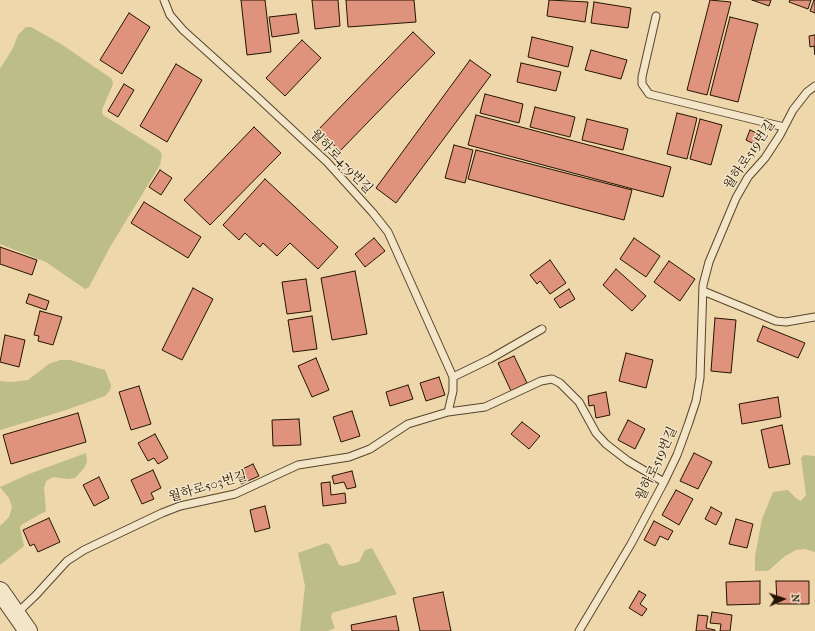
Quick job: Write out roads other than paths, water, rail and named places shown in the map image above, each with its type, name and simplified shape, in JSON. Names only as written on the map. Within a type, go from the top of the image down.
[{"type":"street","points":[[0,591],[28,631]]},
{"type":"lane","name":"월하로479번길","points":[[164,0],[170,14],[183,30],[327,162],[383,225],[397,250],[408,279],[453,377]]},
{"type":"lane","points":[[656,16],[642,77],[642,84],[649,94],[784,127]]},
{"type":"lane","name":"월하로519번길","points":[[579,631],[631,544],[677,454],[696,401],[700,378],[703,291],[709,262],[736,198],[748,177],[765,158],[793,110],[807,92],[815,86]]},
{"type":"lane","points":[[703,291],[776,321],[786,322],[815,317]]},
{"type":"lane","points":[[448,412],[453,391],[453,377],[490,359],[542,329]]},
{"type":"lane","name":"월하로503번길","points":[[16,614],[36,595],[67,561],[84,550],[124,530],[180,506],[235,494],[298,465],[349,457],[370,449],[408,424],[448,412],[485,407],[541,381],[552,379],[560,383],[579,402],[596,433],[606,444],[628,461],[664,482]]}]
